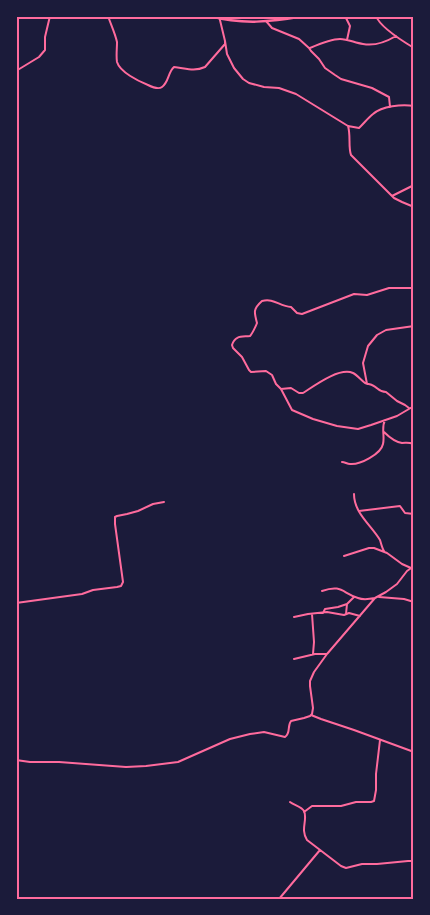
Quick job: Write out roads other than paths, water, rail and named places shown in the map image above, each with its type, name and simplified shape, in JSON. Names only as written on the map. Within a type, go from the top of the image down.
[{"type":"street","points":[[16,71],[43,54],[50,16]]},
{"type":"street","points":[[108,16],[116,42],[119,66],[131,77],[152,87],[162,88],[168,79],[171,69],[174,67],[197,70],[205,67],[222,48],[225,41]]},
{"type":"street","points":[[210,16],[237,22],[253,23],[304,16]]},
{"type":"street","points":[[345,16],[350,26],[347,40]]},
{"type":"street","points":[[376,16],[396,36],[414,48]]},
{"type":"street","points":[[219,18],[230,61],[234,68],[249,82],[256,85],[279,88],[296,94],[348,126],[358,128],[375,112],[402,104],[414,106]]},
{"type":"street","points":[[266,21],[272,28],[299,39],[310,48],[324,66],[341,79],[372,88],[389,97],[390,107]]},
{"type":"street","points":[[310,48],[336,39],[364,45],[388,41],[396,36]]},
{"type":"street","points":[[348,126],[351,155],[392,196],[414,206]]},
{"type":"street","points":[[392,196],[414,185]]},
{"type":"street","points":[[414,288],[389,288],[367,295],[354,294],[302,314],[297,313],[291,307],[275,301],[262,301],[255,310],[254,314],[257,323],[252,334],[236,338],[232,345],[242,357],[249,370],[252,372],[266,371],[272,375],[292,410],[326,423],[358,429],[397,416],[414,406]]},
{"type":"street","points":[[367,384],[363,363],[368,346],[377,335],[386,330],[414,326]]},
{"type":"street","points":[[281,389],[290,388],[303,393],[328,378],[349,372],[380,392],[386,392],[396,401],[409,408]]},
{"type":"street","points":[[342,462],[351,464],[372,456],[382,449],[385,420]]},
{"type":"street","points":[[384,432],[392,439],[401,443],[414,444]]},
{"type":"street","points":[[354,494],[358,510],[378,538],[384,551]]},
{"type":"street","points":[[16,603],[120,587],[123,583],[115,517],[164,502]]},
{"type":"street","points":[[358,510],[400,506],[405,514],[414,514]]},
{"type":"street","points":[[344,556],[372,547],[384,551],[411,568]]},
{"type":"street","points":[[16,760],[126,767],[178,762],[230,739],[264,732],[285,737],[288,733],[290,722],[311,714],[313,708],[310,681],[327,654],[377,598],[397,584],[414,566]]},
{"type":"street","points":[[322,591],[337,588],[355,597],[364,599],[404,599],[414,602]]},
{"type":"street","points":[[323,613],[324,609],[347,604],[355,597]]},
{"type":"street","points":[[346,614],[347,604]]},
{"type":"street","points":[[294,617],[312,613],[353,614],[360,616]]},
{"type":"street","points":[[312,613],[313,654]]},
{"type":"street","points":[[294,659],[313,654],[327,654]]},
{"type":"street","points":[[311,714],[320,719],[414,752]]},
{"type":"street","points":[[304,812],[312,806],[341,806],[356,802],[374,801],[380,740]]},
{"type":"street","points":[[290,802],[303,809],[304,834],[307,840],[341,866],[346,868],[362,864],[414,861]]},
{"type":"street","points":[[279,899],[320,850]]}]
